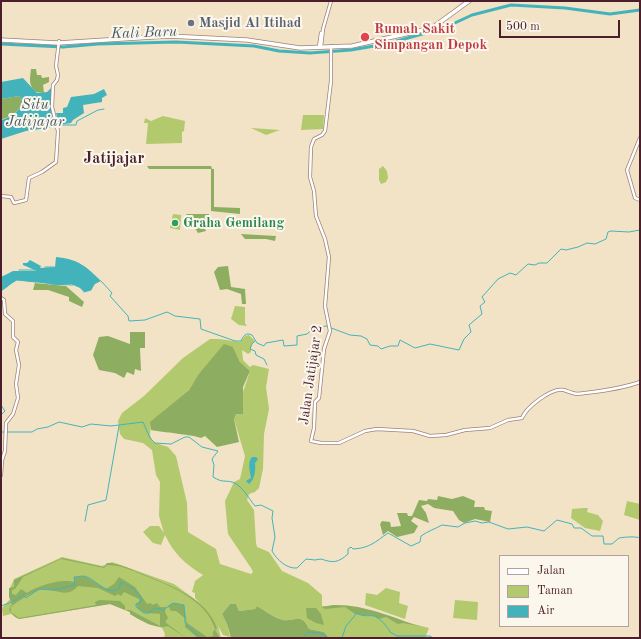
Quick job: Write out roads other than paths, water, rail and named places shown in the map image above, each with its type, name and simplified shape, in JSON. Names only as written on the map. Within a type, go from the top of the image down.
[{"type":"highway","points":[[1,39],[58,43],[166,34],[254,39],[300,47],[331,47],[368,42],[428,27],[438,23],[467,1]]},
{"type":"street","points":[[320,47],[323,29],[331,1]]},
{"type":"street","points":[[1,196],[11,196],[14,203],[26,200],[29,178],[42,172],[56,162],[57,127],[52,107],[53,85],[57,80],[58,75],[56,66],[58,43]]},
{"type":"street","name":"Jalan Jatijajar 2","points":[[331,47],[331,81],[324,131],[312,141],[310,173],[314,191],[316,216],[329,254],[326,306],[329,328],[323,352],[319,398],[315,402],[314,428],[311,440],[336,443],[365,431],[377,429],[413,431],[426,435],[440,436],[465,430],[487,429],[508,420],[522,418],[524,413],[538,399],[561,390],[571,394],[585,393],[629,386],[640,382]]},
{"type":"street","points":[[640,138],[627,170],[635,198],[640,200]]},
{"type":"street","points":[[1,475],[6,423],[13,414],[18,398],[16,384],[19,365],[16,350],[18,342],[13,337],[13,321],[5,314],[2,298]]},
{"type":"water","name":"Situ Jatijajar","points":[[23,78],[37,93],[47,92],[52,87],[51,110],[55,127],[26,131],[1,139],[1,120],[15,113],[23,101],[19,96],[1,99],[1,82]]},
{"type":"water","points":[[104,89],[107,95],[102,98],[102,102],[83,105],[84,113],[71,123],[59,125],[56,113],[63,113],[63,108],[67,107],[71,97],[94,94]]},
{"type":"water","points":[[56,257],[70,259],[81,264],[101,281],[95,284],[91,290],[84,292],[80,288],[71,284],[58,285],[17,280],[1,291],[1,277],[13,271],[37,271],[23,265],[23,263],[27,263],[30,260],[41,266],[40,268],[55,267]]},
{"type":"water","points":[[252,457],[256,457],[258,459],[255,463],[253,478],[249,484],[246,481],[251,478],[249,464]]},
{"type":"waterway","name":"Kali Baru","points":[[1,44],[63,47],[98,44],[176,42],[254,46],[279,51],[310,53],[351,50],[386,44],[444,28],[472,15],[511,5],[565,8],[610,14],[640,10]]},
{"type":"waterway","points":[[55,127],[61,125],[76,125],[77,121],[98,110],[104,109]]},
{"type":"waterway","points":[[101,281],[112,293],[110,296],[128,316],[129,321],[145,320],[167,312],[175,316],[200,319],[201,329],[235,341],[241,341],[245,335],[250,334],[257,343],[264,346],[266,343],[283,340],[284,346],[297,345],[297,336],[307,334],[314,328],[326,326],[350,335],[361,336],[367,339],[370,345],[378,346],[381,349],[390,346],[398,346],[400,340],[415,348],[430,344],[459,350],[464,339],[471,332],[469,325],[482,314],[480,306],[485,302],[482,297],[498,279],[510,273],[516,275],[528,264],[535,265],[539,263],[547,263],[561,249],[566,250],[587,243],[595,244],[606,239],[608,232],[629,232],[640,230]]},
{"type":"waterway","points":[[45,267],[54,267]]},
{"type":"waterway","points":[[19,270],[39,270]]},
{"type":"waterway","points":[[12,282],[17,280],[36,282]]},
{"type":"waterway","points":[[39,281],[47,283]]},
{"type":"waterway","points":[[51,284],[73,285]]},
{"type":"waterway","points":[[1,291],[8,286]]},
{"type":"waterway","points":[[84,292],[91,290],[92,288]]},
{"type":"waterway","points":[[255,341],[250,349],[255,351],[256,355],[264,359],[267,365]]},
{"type":"waterway","points":[[1,405],[5,411],[1,415]]},
{"type":"waterway","points":[[1,432],[32,432],[59,422],[82,427],[91,424],[111,426],[143,422],[150,438],[155,443],[171,444],[185,437],[189,437],[202,447],[218,451],[212,459],[214,465],[213,477],[221,481],[236,484],[242,489],[255,506],[261,505],[273,511],[272,518],[275,537],[272,551],[283,563],[293,568],[297,568],[306,559],[321,559],[332,562],[338,561],[348,554],[348,549],[351,547],[353,549],[368,546],[388,533],[411,546],[420,542],[421,536],[442,525],[458,527],[465,523],[475,521],[482,523],[489,522],[508,529],[527,527],[544,531],[557,520],[572,524],[574,528],[581,528],[592,536],[603,536],[604,544],[612,544],[619,538],[640,538]]},
{"type":"waterway","points":[[85,521],[88,505],[106,500],[119,426]]},
{"type":"waterway","points":[[1,606],[12,602],[23,595],[26,598],[39,589],[53,590],[75,585],[74,577],[85,576],[102,587],[110,590],[119,589],[121,582],[131,587],[141,597],[142,601],[136,604],[136,607],[144,613],[149,613],[155,608],[163,610],[173,603],[184,605],[185,623],[200,638]]},
{"type":"waterway","points":[[342,638],[346,626],[357,613],[378,618],[390,632],[397,636],[430,636],[433,638]]},
{"type":"waterway","points":[[302,638],[309,632],[320,633],[328,638]]},
{"type":"place","name":"Masjid Al Itihad","points":[[191,23]]},
{"type":"place","name":"Rumah Sakit Simpangan Depok","points":[[365,37]]},
{"type":"place","name":"Graha Gemilang","points":[[175,223]]},
{"type":"district","name":"Jatijajar","points":[[114,159]]}]
